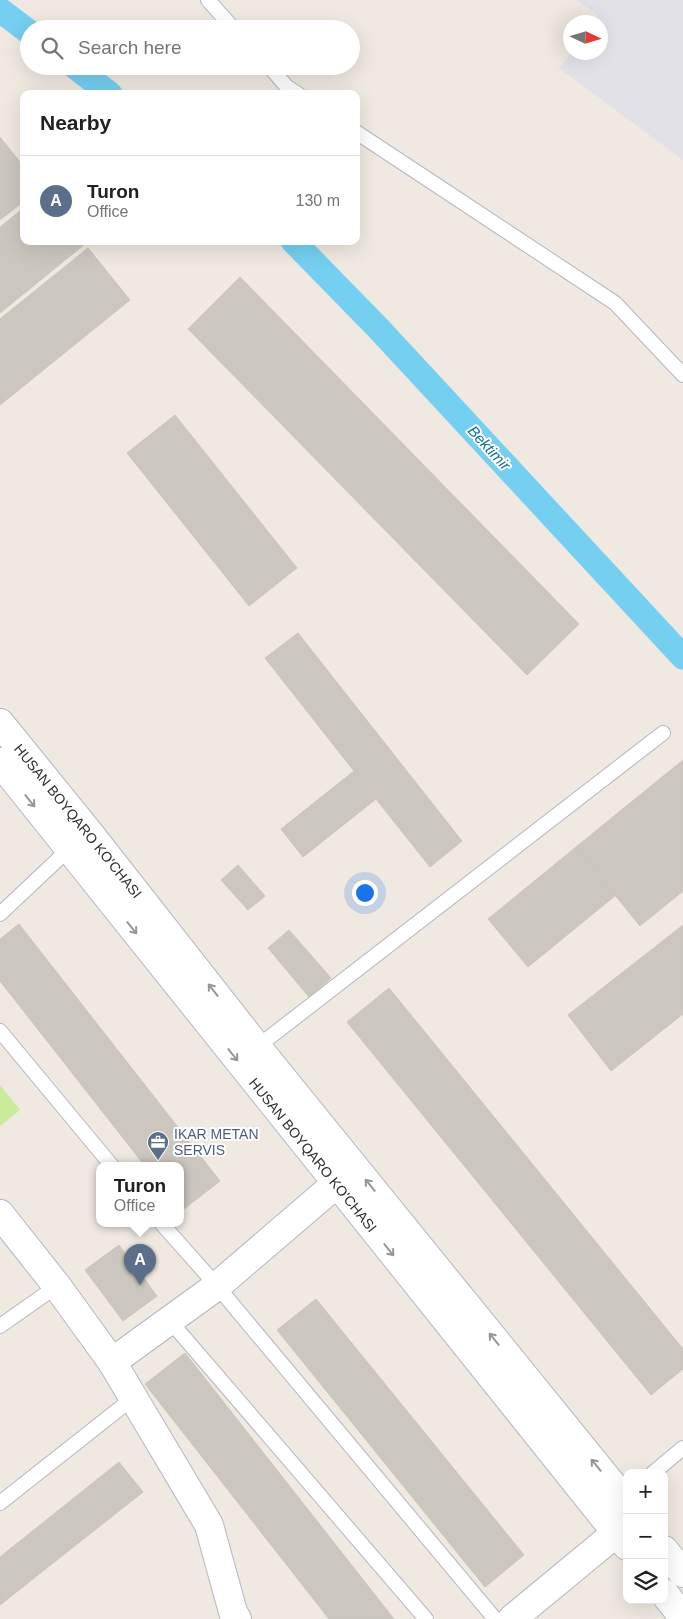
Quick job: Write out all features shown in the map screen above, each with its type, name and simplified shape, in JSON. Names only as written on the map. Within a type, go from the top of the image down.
[{"type":"main road","name":"HUSAN BOYQARO KO'CHASI","points":[[0,723],[80,841],[336,1184],[623,1515]]},
{"type":"main road","name":"HUSAN BOYQARO KO'CHASI","points":[[0,762],[80,841],[258,1047],[623,1515]]},
{"type":"main road","points":[[112,1362],[217,1286],[336,1184]]},
{"type":"main road","points":[[0,1214],[57,1286],[112,1362],[209,1525],[233,1612],[237,1619]]},
{"type":"main road","points":[[512,1619],[623,1517]]},
{"type":"main road","points":[[668,1555],[683,1573]]},
{"type":"main road","points":[[668,1598],[683,1617]]},
{"type":"lane","points":[[208,0],[226,20]]},
{"type":"lane","points":[[277,75],[292,90]]},
{"type":"lane","points":[[360,135],[615,303],[683,375]]},
{"type":"lane","points":[[258,1047],[663,733]]},
{"type":"lane","points":[[0,914],[80,841]]},
{"type":"lane","points":[[0,1031],[109,1162]]},
{"type":"lane","points":[[165,1227],[217,1286],[495,1619]]},
{"type":"lane","points":[[0,1326],[57,1286]]},
{"type":"lane","points":[[170,1320],[426,1619]]},
{"type":"lane","points":[[0,1503],[134,1398]]},
{"type":"lane","points":[[658,1469],[683,1448]]},
{"type":"shaded area","points":[[576,0],[683,0],[683,160],[559,68],[565,60],[608,60],[608,15],[598,15]]},
{"type":"green space","points":[[0,1085],[20,1110],[0,1126]]},
{"type":"building","points":[[0,137],[20,162],[20,204],[0,220]]},
{"type":"building","points":[[20,211],[20,245],[84,245],[0,313],[0,227]]},
{"type":"building","points":[[88,248],[130,300],[0,405],[0,319]]},
{"type":"building","points":[[240,277],[579,624],[527,675],[188,329]]},
{"type":"building","points":[[175,415],[297,568],[249,606],[127,453]]},
{"type":"building","points":[[298,633],[462,841],[430,867],[376,799],[303,857],[281,829],[354,771],[265,658]]},
{"type":"building","points":[[683,760],[683,891],[640,926],[576,847]]},
{"type":"building","points":[[576,847],[616,895],[528,967],[488,919]]},
{"type":"building","points":[[238,865],[265,896],[248,910],[221,880]]},
{"type":"building","points":[[19,924],[220,1181],[184,1209],[184,1162],[142,1162],[0,981],[0,939]]},
{"type":"building","points":[[683,925],[683,1014],[611,1071],[568,1015]]},
{"type":"building","points":[[289,930],[331,978],[309,997],[268,948]]},
{"type":"building","points":[[389,988],[683,1349],[683,1369],[651,1395],[347,1022]]},
{"type":"building","points":[[119,1245],[157,1296],[123,1321],[85,1270]]},
{"type":"building","points":[[316,1299],[524,1555],[485,1587],[277,1330]]},
{"type":"building","points":[[185,1353],[394,1619],[329,1619],[145,1384]]},
{"type":"building","points":[[119,1462],[143,1492],[0,1605],[0,1557]]},
{"type":"waterway","name":"Bektimir","points":[[0,10],[20,25]]},
{"type":"waterway","name":"Bektimir","points":[[86,75],[105,90]]},
{"type":"waterway","name":"Bektimir","points":[[297,245],[379,329],[683,657]]},
{"type":"place","name":"IKAR METAN SERVIS","points":[[158,1161]]},
{"type":"place","name":"Turon","points":[[140,1285]]}]
